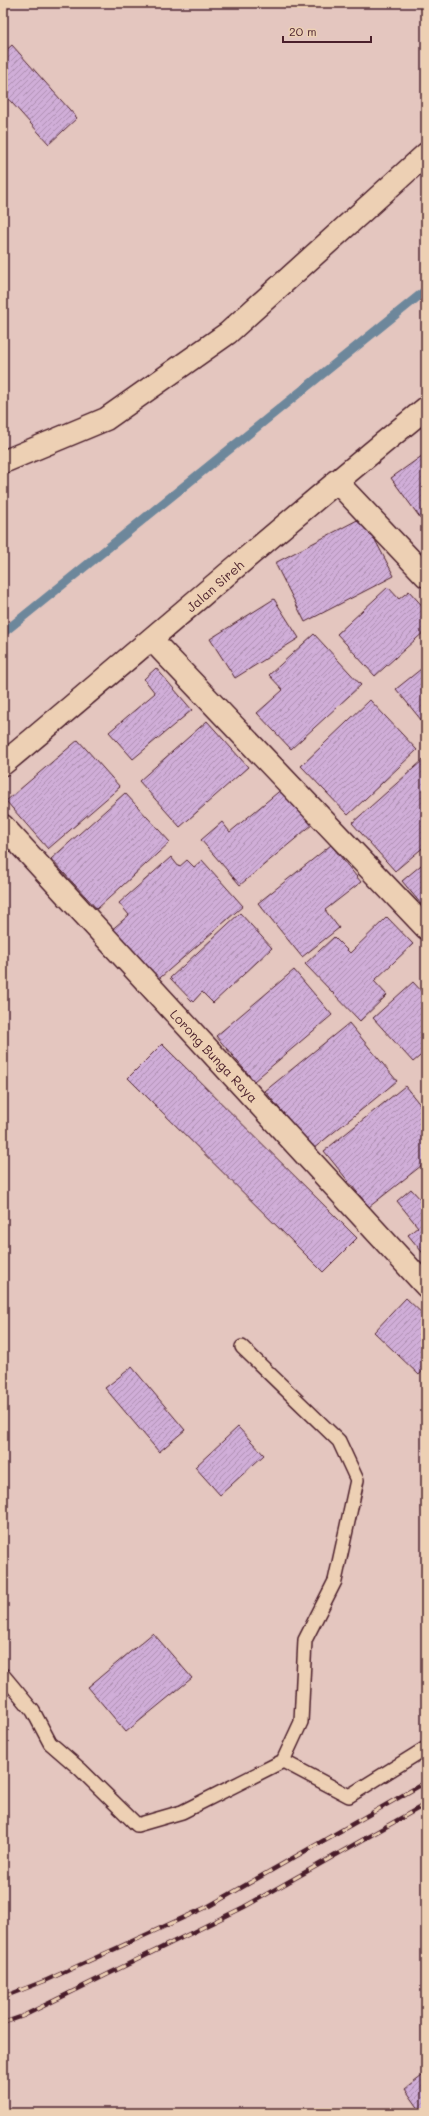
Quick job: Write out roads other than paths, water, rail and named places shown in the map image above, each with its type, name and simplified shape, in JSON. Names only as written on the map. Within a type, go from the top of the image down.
[{"type":"street","points":[[3,462],[106,419],[228,333],[426,154]]},
{"type":"street","name":"Jalan Sireh","points":[[3,764],[152,640],[336,481],[426,408]]},
{"type":"street","points":[[336,481],[426,576]]},
{"type":"street","points":[[152,640],[426,928]]},
{"type":"street","name":"Lorong Bunga Raya","points":[[3,826],[426,1286]]},
{"type":"lane","points":[[3,1675],[33,1712],[50,1743],[137,1824],[182,1812],[283,1761],[301,1722],[305,1640],[335,1581],[357,1480],[339,1441],[242,1347]]},
{"type":"lane","points":[[283,1761],[349,1796],[426,1748]]},
{"type":"waterway","points":[[3,633],[426,290]]},
{"type":"railway","points":[[3,1997],[47,1980],[209,1906],[426,1782]]},
{"type":"railway","points":[[3,2023],[23,2016],[244,1907],[426,1804]]}]
